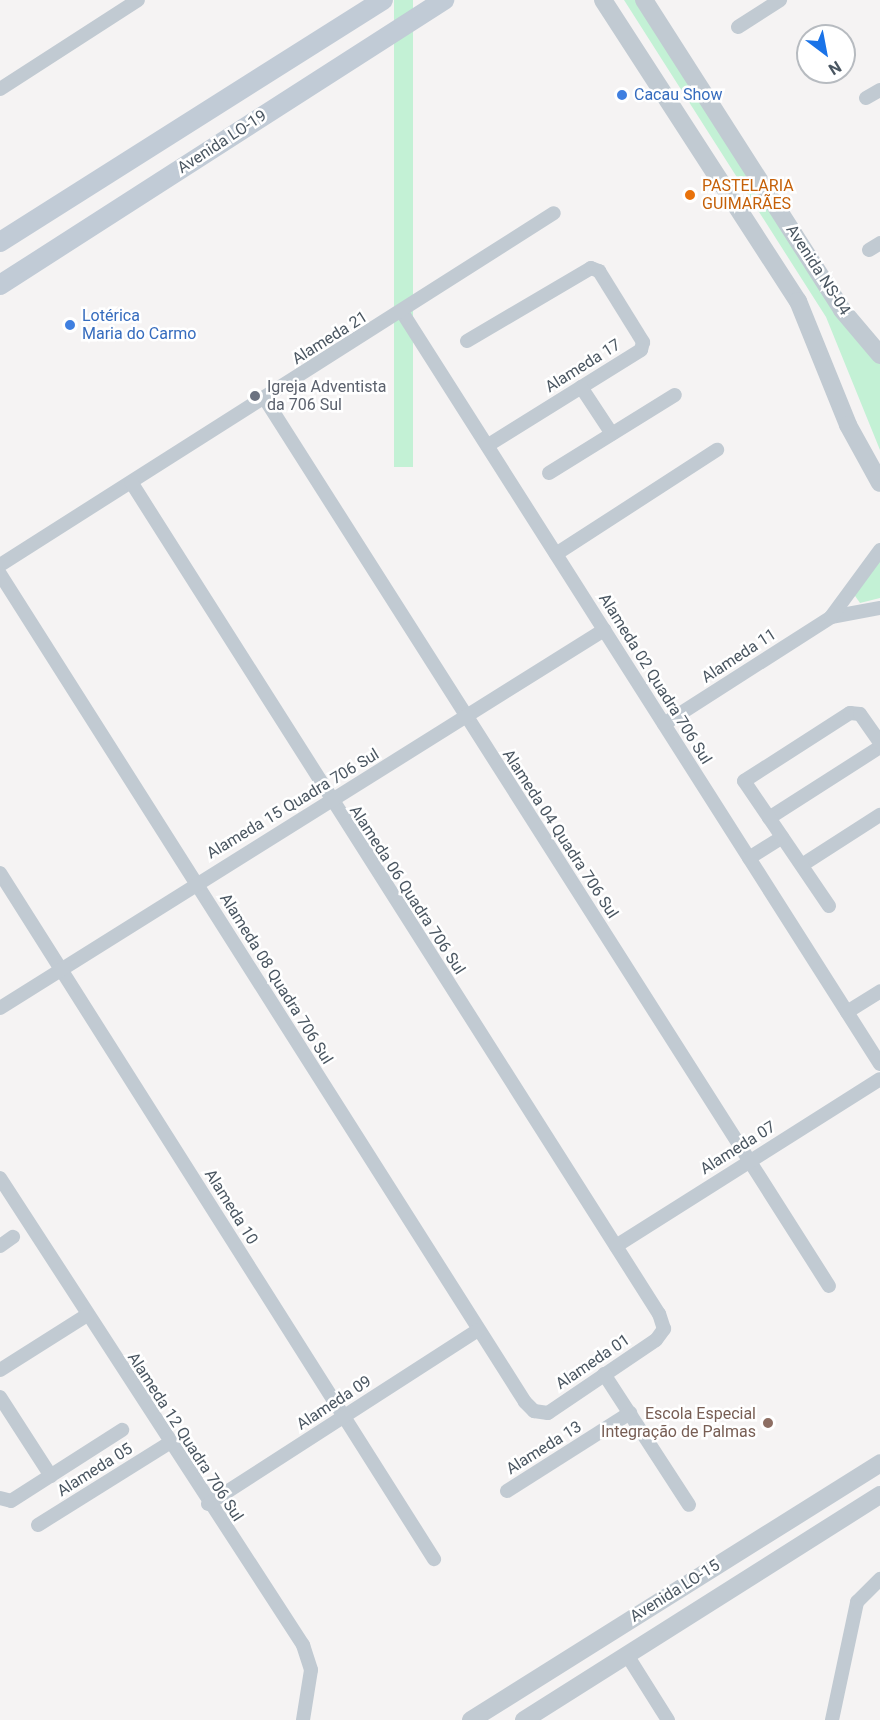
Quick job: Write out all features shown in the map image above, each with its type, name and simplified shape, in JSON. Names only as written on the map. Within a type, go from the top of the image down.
[{"type":"main road","name":"Avenida LO-19","points":[[0,242],[383,0]]},
{"type":"main road","name":"Avenida LO-19","points":[[0,285],[444,0]]},
{"type":"street","points":[[0,89],[138,0]]},
{"type":"street","points":[[603,0],[798,302],[848,425],[880,483]]},
{"type":"street","name":"Avenida NS-04","points":[[644,0],[842,310],[880,355]]},
{"type":"street","points":[[738,27],[780,0]]},
{"type":"street","points":[[866,98],[880,90]]},
{"type":"street","name":"Alameda 21","points":[[0,565],[402,312],[554,213]]},
{"type":"street","name":"Alameda 17","points":[[467,341],[591,268],[599,271],[643,342],[641,350],[487,446]]},
{"type":"street","name":"Alameda 02 Quadra 706 Sul","points":[[402,312],[880,1064]]},
{"type":"street","points":[[581,387],[612,434]]},
{"type":"street","points":[[549,473],[675,395]]},
{"type":"street","name":"Alameda 04 Quadra 706 Sul","points":[[265,399],[829,1286]]},
{"type":"street","points":[[556,554],[717,450]]},
{"type":"street","name":"Alameda 06 Quadra 706 Sul","points":[[131,482],[330,801],[659,1314]]},
{"type":"street","name":"Alameda 11","points":[[664,724],[831,617],[880,550]]},
{"type":"street","name":"Alameda 08 Quadra 706 Sul","points":[[0,574],[525,1402]]},
{"type":"street","name":"Alameda 11","points":[[831,617],[880,608]]},
{"type":"street","name":"Alameda 15 Quadra 706 Sul","points":[[0,1008],[195,882],[330,801],[604,630]]},
{"type":"street","points":[[769,818],[880,745],[860,714],[850,713],[748,775],[745,785],[829,906]]},
{"type":"street","points":[[802,865],[880,814]]},
{"type":"street","points":[[749,858],[782,837]]},
{"type":"street","name":"Alameda 10","points":[[0,873],[434,1559]]},
{"type":"street","points":[[847,1012],[880,991]]},
{"type":"street","name":"Alameda 07","points":[[616,1246],[880,1079]]},
{"type":"street","name":"Alameda 12 Quadra 706 Sul","points":[[0,1178],[208,1504],[303,1645],[311,1670],[303,1720]]},
{"type":"street","points":[[0,1246],[13,1237]]},
{"type":"street","name":"Alameda 01","points":[[525,1402],[534,1411],[548,1413],[662,1334],[659,1314]]},
{"type":"street","points":[[0,1370],[87,1315]]},
{"type":"street","name":"Alameda 09","points":[[208,1504],[478,1330]]},
{"type":"street","points":[[604,1374],[689,1505]]},
{"type":"street","points":[[0,1397],[51,1476]]},
{"type":"street","name":"Alameda 13","points":[[507,1491],[630,1413]]},
{"type":"street","points":[[0,1498],[11,1501],[122,1430]]},
{"type":"street","name":"Alameda 05","points":[[38,1526],[169,1443]]},
{"type":"street","name":"Avenida LO-15","points":[[471,1720],[880,1463]]},
{"type":"street","name":"Avenida LO-15","points":[[524,1720],[880,1495]]},
{"type":"street","points":[[832,1720],[858,1602],[880,1579]]},
{"type":"street","points":[[627,1655],[669,1720]]},
{"type":"green space","points":[[394,0],[413,0],[413,467],[394,467]]},
{"type":"green space","points":[[624,0],[638,0],[880,360],[880,450],[826,317]]},
{"type":"green space","points":[[880,561],[880,598],[860,603],[853,593]]},
{"type":"place","name":"Cacau Show","points":[[622,95]]},
{"type":"place","name":"PASTELARIA GUIMARÃES","points":[[690,195]]},
{"type":"place","name":"Lotérica Maria do Carmo","points":[[70,325]]},
{"type":"place","name":"Igreja Adventista da 706 Sul","points":[[255,396]]},
{"type":"place","name":"Escola Especial Integração de Palmas","points":[[768,1423]]}]
